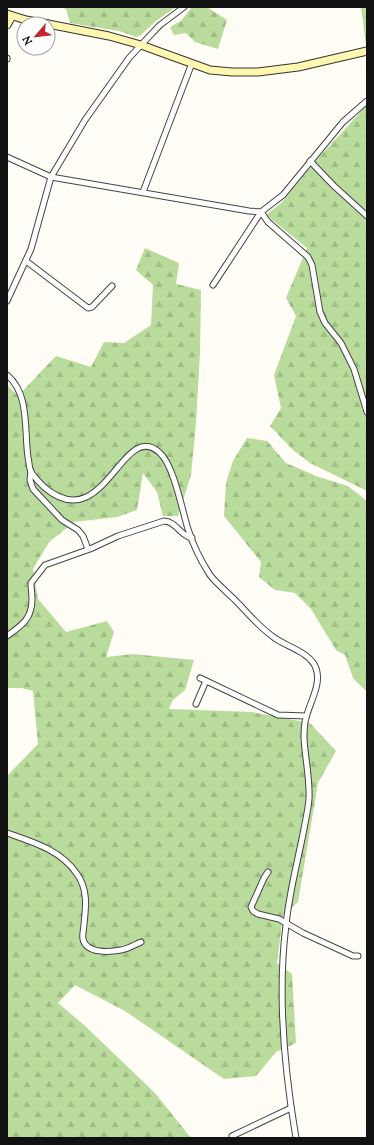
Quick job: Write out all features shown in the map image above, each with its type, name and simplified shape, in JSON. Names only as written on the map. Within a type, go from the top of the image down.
[{"type":"street","points":[[7,301],[31,249],[51,177],[85,120],[141,45],[160,25],[184,7]]},
{"type":"street","points":[[7,26],[9,15]]},
{"type":"street","points":[[56,26],[109,36],[141,45],[210,70],[232,72],[258,72],[298,67],[367,51]]},
{"type":"street","points":[[143,192],[192,64]]},
{"type":"street","points":[[213,285],[261,212],[283,195],[343,122],[367,101]]},
{"type":"street","points":[[7,157],[51,177],[261,212]]},
{"type":"street","points":[[310,162],[367,216]]},
{"type":"street","points":[[261,212],[268,222],[308,257],[312,266],[320,312],[341,344],[354,369],[367,412]]},
{"type":"street","points":[[26,261],[88,308],[92,306],[112,286]]},
{"type":"street","points":[[7,375],[12,379],[19,391],[23,403],[27,453],[31,471],[30,480],[35,492],[62,520],[78,530],[83,536],[88,549]]},
{"type":"street","points":[[31,471],[40,484],[49,492],[65,499],[74,500],[87,497],[105,484],[129,454],[138,447],[150,446],[158,451],[165,458],[192,538],[200,557],[212,577],[272,636],[302,654],[313,663],[318,675],[316,687],[306,716],[304,738],[309,780],[309,802],[286,923],[281,978],[285,1069],[296,1138]]},
{"type":"street","points":[[7,636],[26,621],[31,612],[31,583],[45,565],[118,536],[164,521],[169,521],[186,537],[192,538]]},
{"type":"street","points":[[200,678],[278,716],[306,716]]},
{"type":"street","points":[[196,704],[206,681]]},
{"type":"street","points":[[7,833],[52,850],[77,873],[86,897],[83,939],[87,946],[96,950],[110,951],[122,950],[141,942]]},
{"type":"street","points":[[268,872],[251,907],[253,911],[258,914],[279,919],[303,933],[353,956],[358,956]]},
{"type":"street","points":[[232,1136],[291,1108]]},
{"type":"green space","points":[[59,7],[176,7],[156,21],[141,35],[136,37],[119,31],[70,23],[66,9]]},
{"type":"green space","points":[[192,7],[207,7],[227,20],[218,49],[195,42],[186,33],[174,35],[170,27],[181,21]]},
{"type":"green space","points":[[361,7],[367,7],[366,46]]},
{"type":"green space","points":[[367,105],[367,491],[310,463],[293,450],[270,426],[281,408],[274,375],[296,316],[286,298],[307,248],[266,215],[281,203],[320,156]]},
{"type":"green space","points":[[145,248],[179,263],[176,284],[201,290],[200,352],[191,475],[178,516],[163,516],[157,492],[143,473],[137,510],[117,517],[74,522],[49,542],[33,569],[38,599],[66,632],[107,621],[114,632],[106,657],[133,654],[194,660],[185,690],[173,700],[169,709],[252,712],[310,723],[336,751],[318,783],[298,902],[283,915],[277,963],[292,974],[296,1043],[276,1052],[256,1076],[224,1079],[125,1011],[75,985],[58,1003],[84,1025],[155,1093],[191,1138],[7,1138],[7,776],[38,744],[33,691],[22,688],[7,688],[7,385],[18,396],[56,356],[91,367],[104,342],[124,343],[151,325],[153,285],[136,270]]},
{"type":"green space","points":[[247,438],[267,441],[286,463],[316,476],[348,486],[367,501],[367,692],[353,678],[345,655],[336,650],[311,609],[295,593],[275,590],[259,577],[261,562],[224,516],[226,483],[233,461]]}]
